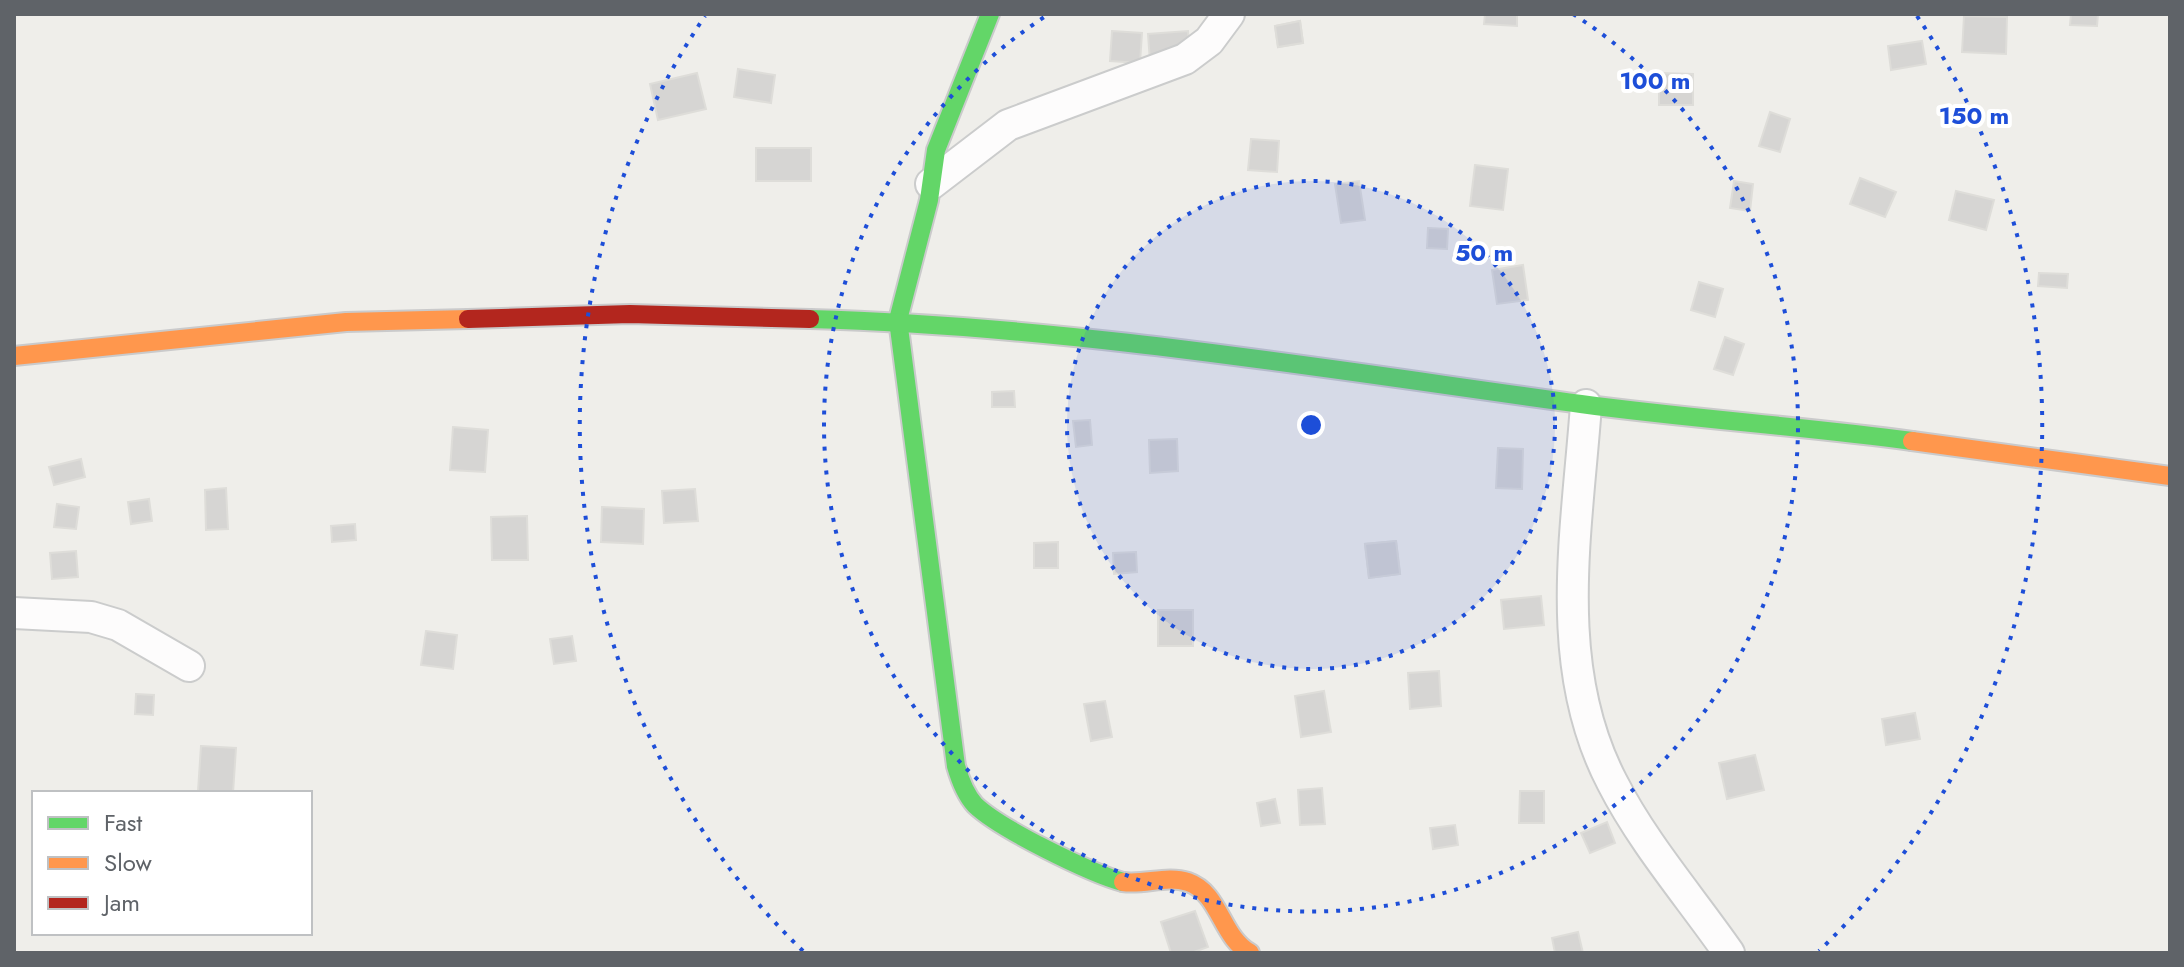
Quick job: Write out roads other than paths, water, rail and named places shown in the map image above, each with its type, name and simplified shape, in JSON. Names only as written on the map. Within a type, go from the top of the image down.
[{"type":"street","points":[[990,14],[936,150],[931,184],[898,320],[962,785],[978,807],[1113,879],[1132,882],[1172,878],[1197,887],[1231,938],[1250,953]]},
{"type":"street","points":[[931,184],[1008,125],[1185,59],[1209,41],[1229,14]]},
{"type":"street","points":[[14,356],[346,322],[630,314],[898,320],[1226,354],[1586,405],[1803,426],[2170,476]]},
{"type":"street","points":[[1586,405],[1572,622],[1574,665],[1581,695],[1610,779],[1626,807],[1729,953]]},
{"type":"street","points":[[14,613],[91,617],[118,625],[189,666]]}]
